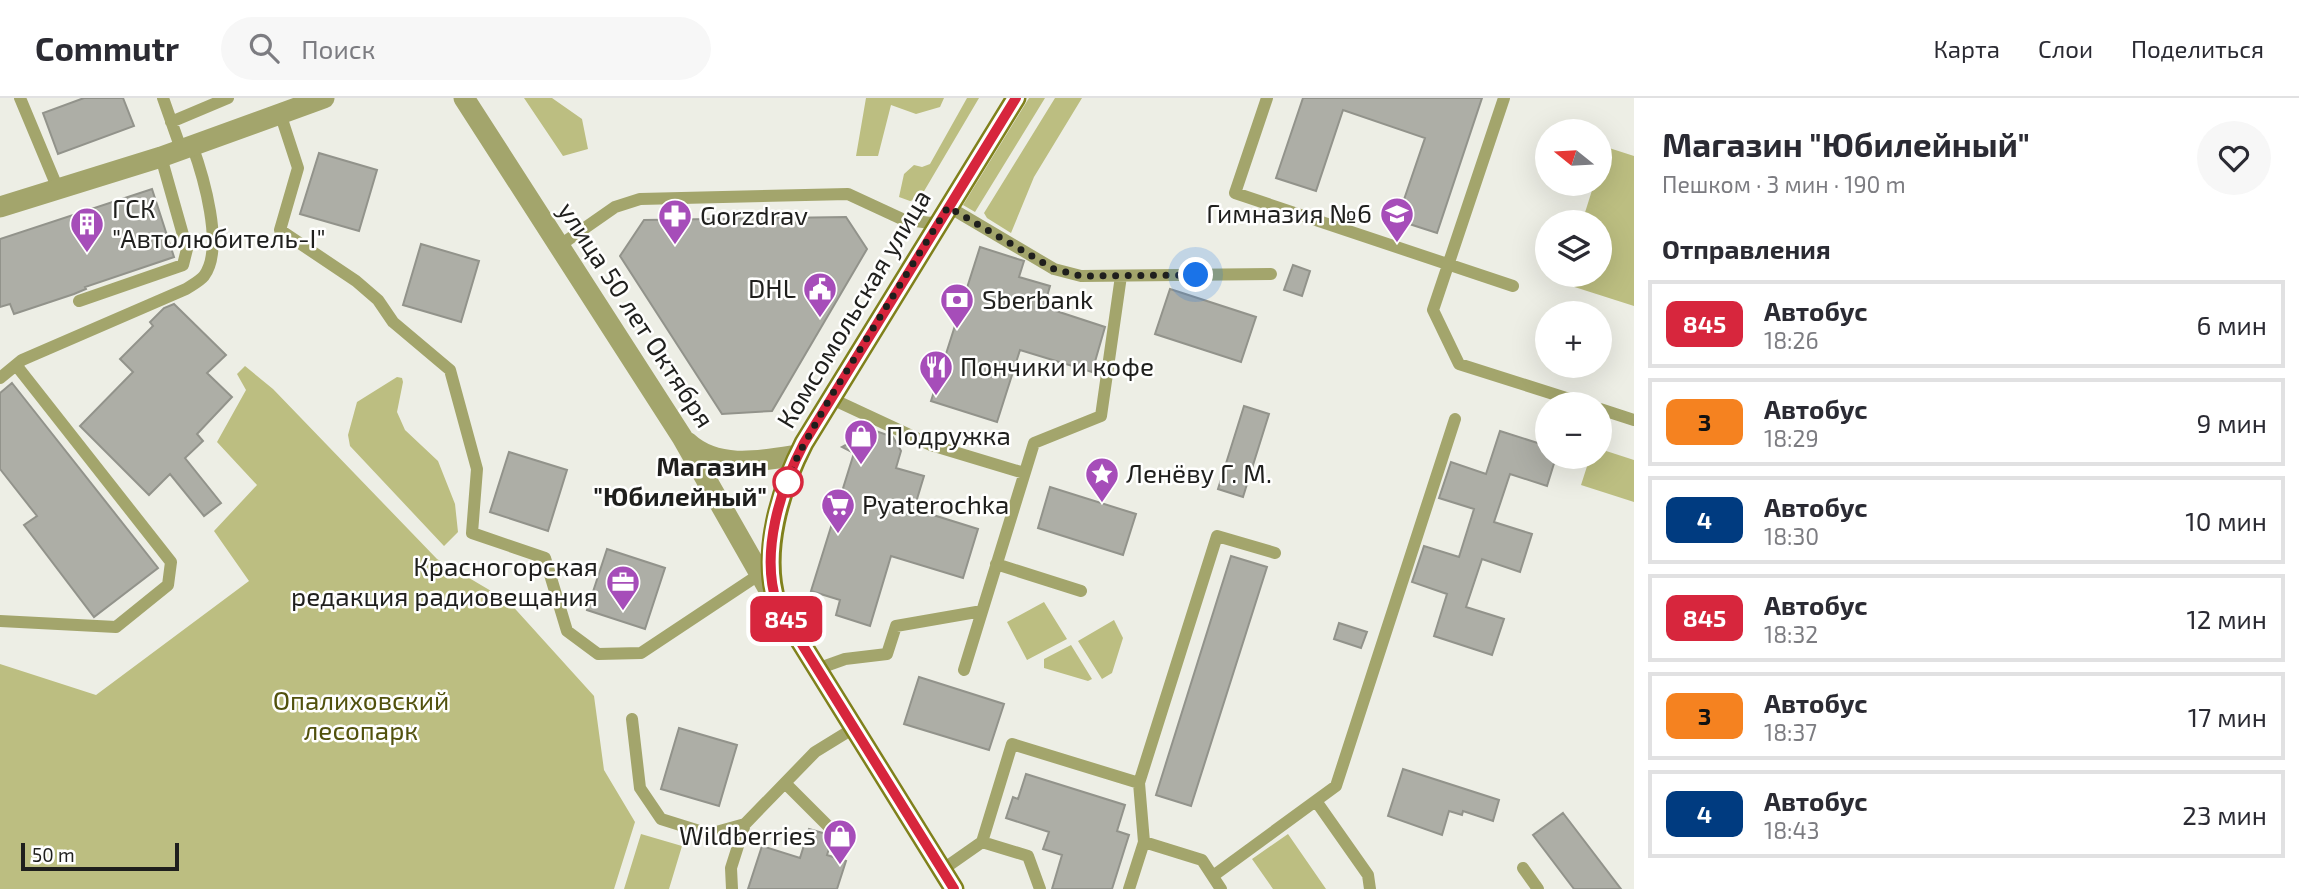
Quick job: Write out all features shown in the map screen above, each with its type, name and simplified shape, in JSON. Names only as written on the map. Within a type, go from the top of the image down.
[{"type":"street","points":[[0,207],[160,157],[324,98]]},
{"type":"street","name":"улица 50 лет Октября","points":[[464,98],[682,437],[777,604],[954,889]]},
{"type":"street","name":"Комсомольская улица","points":[[777,604],[772,587],[771,551],[784,494],[798,455],[830,398],[1016,98]]},
{"type":"street","points":[[682,437],[698,452],[726,461],[758,461],[798,455]]},
{"type":"lane","points":[[0,378],[22,360],[186,289],[203,277],[213,251],[206,195],[186,147],[171,122],[163,98]]},
{"type":"lane","points":[[171,122],[228,98]]},
{"type":"lane","points":[[1267,98],[1235,193],[1513,286]]},
{"type":"lane","points":[[1504,98],[1433,310],[1459,364],[1547,392]]},
{"type":"lane","points":[[23,99],[58,189]]},
{"type":"lane","points":[[280,113],[298,168],[280,230],[356,281],[378,300],[393,321],[450,370],[477,469],[472,533],[545,558],[567,631],[598,654],[641,653],[760,574]]},
{"type":"lane","points":[[79,301],[183,265],[187,249],[160,157]]},
{"type":"lane","points":[[559,246],[615,207],[640,199],[848,194],[902,219],[930,223],[944,214],[1054,269],[1081,276],[1271,274]]},
{"type":"lane","points":[[964,670],[1034,443],[1101,416],[1121,276]]},
{"type":"lane","points":[[0,621],[116,627],[168,585],[171,562],[16,365]]},
{"type":"lane","points":[[830,398],[931,445],[1024,473]]},
{"type":"lane","points":[[1612,413],[1634,420]]},
{"type":"lane","points":[[1213,876],[1336,786],[1455,419]]},
{"type":"lane","points":[[1129,889],[1144,842],[1139,783],[1217,536],[1275,553]]},
{"type":"lane","points":[[996,564],[1081,591]]},
{"type":"lane","points":[[817,669],[845,659],[887,654],[896,626],[982,611]]},
{"type":"lane","points":[[632,719],[640,788],[661,819],[709,834],[745,824],[815,752],[854,728]]},
{"type":"lane","points":[[942,870],[982,842],[1012,744],[1139,783]]},
{"type":"lane","points":[[786,784],[828,825]]},
{"type":"lane","points":[[1316,801],[1367,875],[1370,889]]},
{"type":"lane","points":[[732,889],[732,868],[745,824]]},
{"type":"lane","points":[[982,842],[1028,856],[1041,889]]},
{"type":"lane","points":[[1144,842],[1202,860],[1221,889]]},
{"type":"lane","points":[[1523,868],[1538,889]]},
{"type":"green space","points":[[524,98],[552,98],[582,119],[588,149],[563,156]]},
{"type":"green space","points":[[866,98],[944,98],[940,107],[916,114],[891,105],[878,156],[856,156]]},
{"type":"green space","points":[[967,98],[979,98],[920,198],[910,201],[899,197],[904,174],[914,165],[922,167],[930,164]]},
{"type":"green space","points":[[1029,98],[1045,98],[975,212],[963,205]]},
{"type":"green space","points":[[1055,98],[1082,98],[1034,177],[1011,233],[987,218],[984,213]]},
{"type":"green space","points":[[1612,149],[1634,156],[1634,306],[1575,287],[1612,287],[1612,210],[1586,210],[1590,196],[1612,196]]},
{"type":"green space","name":"Опалиховский лесопарк","points":[[245,366],[273,389],[437,559],[508,601],[594,696],[604,770],[635,822],[614,889],[0,889],[0,664],[96,695],[249,581],[214,531],[257,485],[217,442],[246,390],[237,374]]},
{"type":"green space","points":[[397,377],[402,378],[403,382],[397,412],[405,430],[438,461],[455,504],[458,532],[444,546],[350,446],[348,435],[357,402]]},
{"type":"green space","points":[[1612,453],[1634,460],[1634,502],[1581,485],[1586,469],[1612,469]]},
{"type":"green space","points":[[1044,602],[1067,639],[1027,660],[1007,622]]},
{"type":"green space","points":[[1114,620],[1123,638],[1112,673],[1102,679],[1078,641]]},
{"type":"green space","points":[[1071,645],[1092,679],[1088,681],[1044,668],[1044,659]]},
{"type":"green space","points":[[641,834],[682,846],[669,889],[624,889]]},
{"type":"green space","points":[[1288,834],[1326,889],[1273,889],[1252,859]]},
{"type":"building","points":[[84,98],[123,98],[134,126],[58,154],[43,113]]},
{"type":"building","points":[[1303,98],[1482,98],[1437,233],[1397,220],[1425,138],[1343,110],[1316,191],[1276,178]]},
{"type":"building","points":[[319,153],[377,170],[359,231],[300,214]]},
{"type":"building","name":"ГСК \"Автолюбитель-I\"","points":[[152,189],[174,257],[14,314],[10,304],[0,307],[0,239]]},
{"type":"building","points":[[846,217],[867,249],[772,411],[722,414],[620,256],[644,220]]},
{"type":"building","points":[[421,244],[479,261],[461,322],[403,305]]},
{"type":"building","points":[[980,247],[1024,261],[1019,277],[1050,286],[1044,307],[1105,327],[1092,372],[1020,350],[997,422],[931,401]]},
{"type":"building","points":[[1293,265],[1310,271],[1302,296],[1284,290]]},
{"type":"building","points":[[1170,289],[1256,317],[1241,362],[1155,334]]},
{"type":"building","points":[[174,304],[226,355],[207,373],[232,397],[197,434],[203,441],[185,458],[221,503],[204,516],[170,474],[149,495],[80,426],[133,372],[120,359],[153,326],[150,322],[164,308]]},
{"type":"building","points":[[12,383],[158,568],[94,617],[24,525],[37,516],[0,469],[0,393]]},
{"type":"building","points":[[1244,406],[1269,414],[1243,497],[1218,489]]},
{"type":"building","points":[[873,430],[893,437],[901,451],[896,468],[924,476],[914,509],[978,529],[963,578],[891,556],[870,626],[836,615],[840,600],[811,591],[854,453],[842,447]]},
{"type":"building","points":[[1500,431],[1535,442],[1535,469],[1552,469],[1547,486],[1510,474],[1494,522],[1532,534],[1520,572],[1482,559],[1466,607],[1504,619],[1492,655],[1434,636],[1447,594],[1412,582],[1424,546],[1459,557],[1474,509],[1439,498],[1451,462],[1486,474]]},
{"type":"building","points":[[509,452],[567,470],[548,531],[490,512]]},
{"type":"building","points":[[1050,487],[1136,514],[1123,555],[1038,528]]},
{"type":"building","points":[[607,549],[665,568],[645,629],[587,610]]},
{"type":"building","points":[[1231,556],[1267,567],[1191,806],[1156,795]]},
{"type":"building","points":[[1339,623],[1367,632],[1361,648],[1334,639]]},
{"type":"building","points":[[919,677],[1004,704],[989,750],[904,724]]},
{"type":"building","points":[[679,728],[737,745],[719,806],[661,789]]},
{"type":"building","points":[[1403,769],[1499,800],[1493,821],[1463,811],[1462,815],[1449,811],[1442,835],[1388,816]]},
{"type":"building","points":[[1026,774],[1125,805],[1117,831],[1129,835],[1112,889],[1052,889],[1062,855],[1043,849],[1049,832],[1006,818],[1013,797],[1018,799]]},
{"type":"building","points":[[1563,813],[1621,889],[1574,889],[1533,835]]},
{"type":"building","points":[[809,829],[833,836],[827,855],[846,861],[837,889],[748,889],[762,846],[800,858]]},
{"type":"bus line","name":"845","points":[[954,889],[777,604],[772,587],[771,551],[784,494],[804,443],[1016,98]]},
{"type":"place","name":"Гимназия №6","points":[[1397,244]]},
{"type":"place","name":"Gorzdrav","points":[[675,246]]},
{"type":"place","name":"ГСК \"Автолюбитель-I\"","points":[[87,254]]},
{"type":"place","name":"DHL","points":[[820,319]]},
{"type":"place","name":"Sberbank","points":[[957,330]]},
{"type":"place","name":"Пончики и кофе","points":[[936,397]]},
{"type":"place","name":"Подружка","points":[[861,466]]},
{"type":"place","name":"Магазин \"Юбилейный\"","points":[[788,482]]},
{"type":"place","name":"Ленёву Г. М.","points":[[1102,504]]},
{"type":"place","name":"Pyaterochka","points":[[838,535]]},
{"type":"place","name":"Красногорская редакция радиовещания","points":[[623,612]]},
{"type":"place","name":"Wildberries","points":[[840,866]]},
{"type":"route","points":[[788,482],[798,455],[830,398],[948,207],[1054,269],[1081,276],[1196,275]]}]
